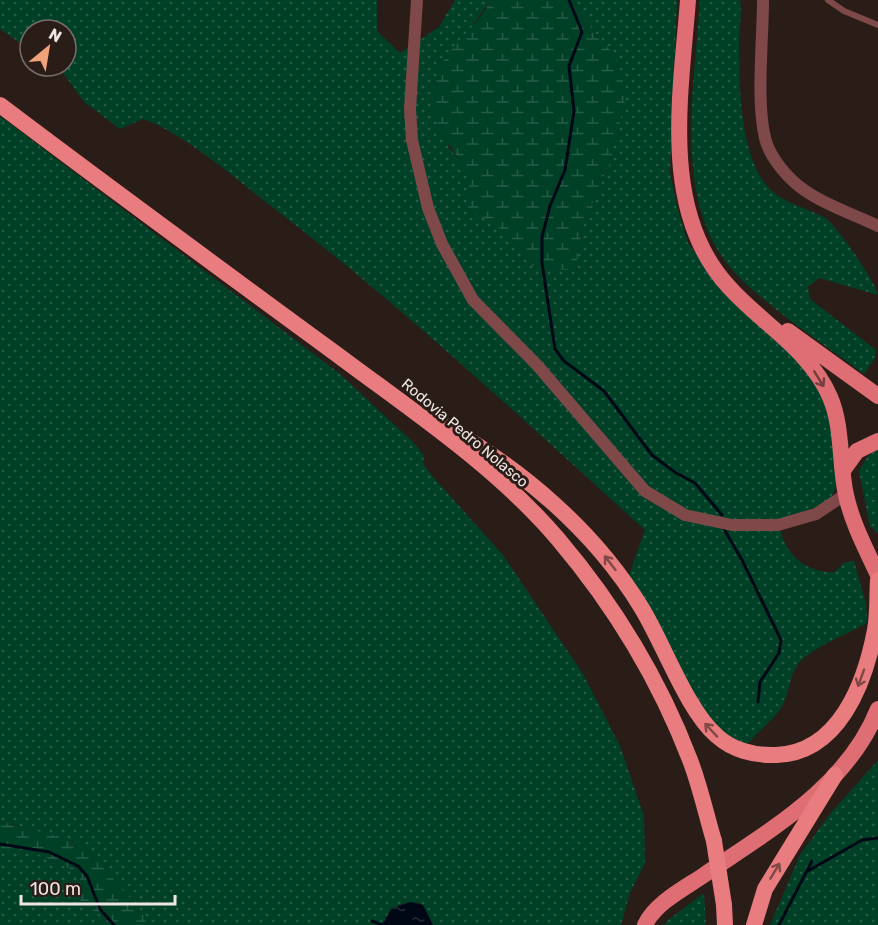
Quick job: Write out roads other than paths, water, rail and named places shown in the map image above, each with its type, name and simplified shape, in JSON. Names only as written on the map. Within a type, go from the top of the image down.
[{"type":"highway","name":"Rodovia Pedro Nolasco","points":[[0,105],[409,408],[499,481],[556,537],[613,613],[645,663],[667,705],[691,762],[714,841],[725,925]]},
{"type":"highway","points":[[409,408],[439,422],[497,458],[571,520],[610,562],[641,607],[702,721],[717,737],[748,752],[779,755],[801,750],[831,732],[841,719],[858,686],[869,656],[876,627],[878,580]]},
{"type":"highway","points":[[754,925],[765,889],[836,775]]},
{"type":"main road","points":[[688,0],[682,82],[682,189],[692,229],[703,252],[728,287],[800,354],[830,396],[844,469],[846,494],[860,536],[878,575]]},
{"type":"main road","points":[[749,307],[828,358],[878,396]]},
{"type":"main road","points":[[844,469],[857,451],[878,441]]},
{"type":"main road","points":[[860,536],[878,543]]},
{"type":"main road","points":[[645,925],[652,914],[676,894],[802,808],[836,775],[861,741],[878,709]]},
{"type":"street","points":[[417,0],[410,109],[412,140],[428,208],[442,244],[473,300],[537,365],[645,491],[685,515],[732,525],[778,525],[816,514],[846,494]]},
{"type":"street","points":[[763,0],[762,107],[765,139],[771,153],[781,168],[807,192],[878,226]]},
{"type":"lane","points":[[828,0],[844,11],[878,26]]},
{"type":"water","points":[[411,902],[423,905],[433,925],[382,925],[392,908]]},
{"type":"waterway","points":[[569,0],[582,32],[569,66],[574,111],[565,170],[550,206],[542,237],[542,263],[555,349],[564,361],[604,391],[652,455],[676,473],[695,483],[722,515]]},
{"type":"waterway","points":[[724,529],[742,560],[781,640],[779,653],[760,682],[758,702]]},
{"type":"waterway","points":[[808,871],[862,840],[878,838]]},
{"type":"waterway","points":[[0,844],[49,852],[78,866],[87,876],[100,909],[114,925]]},
{"type":"waterway","points":[[779,925],[812,861]]},
{"type":"waterway","points":[[372,921],[382,925]]}]
